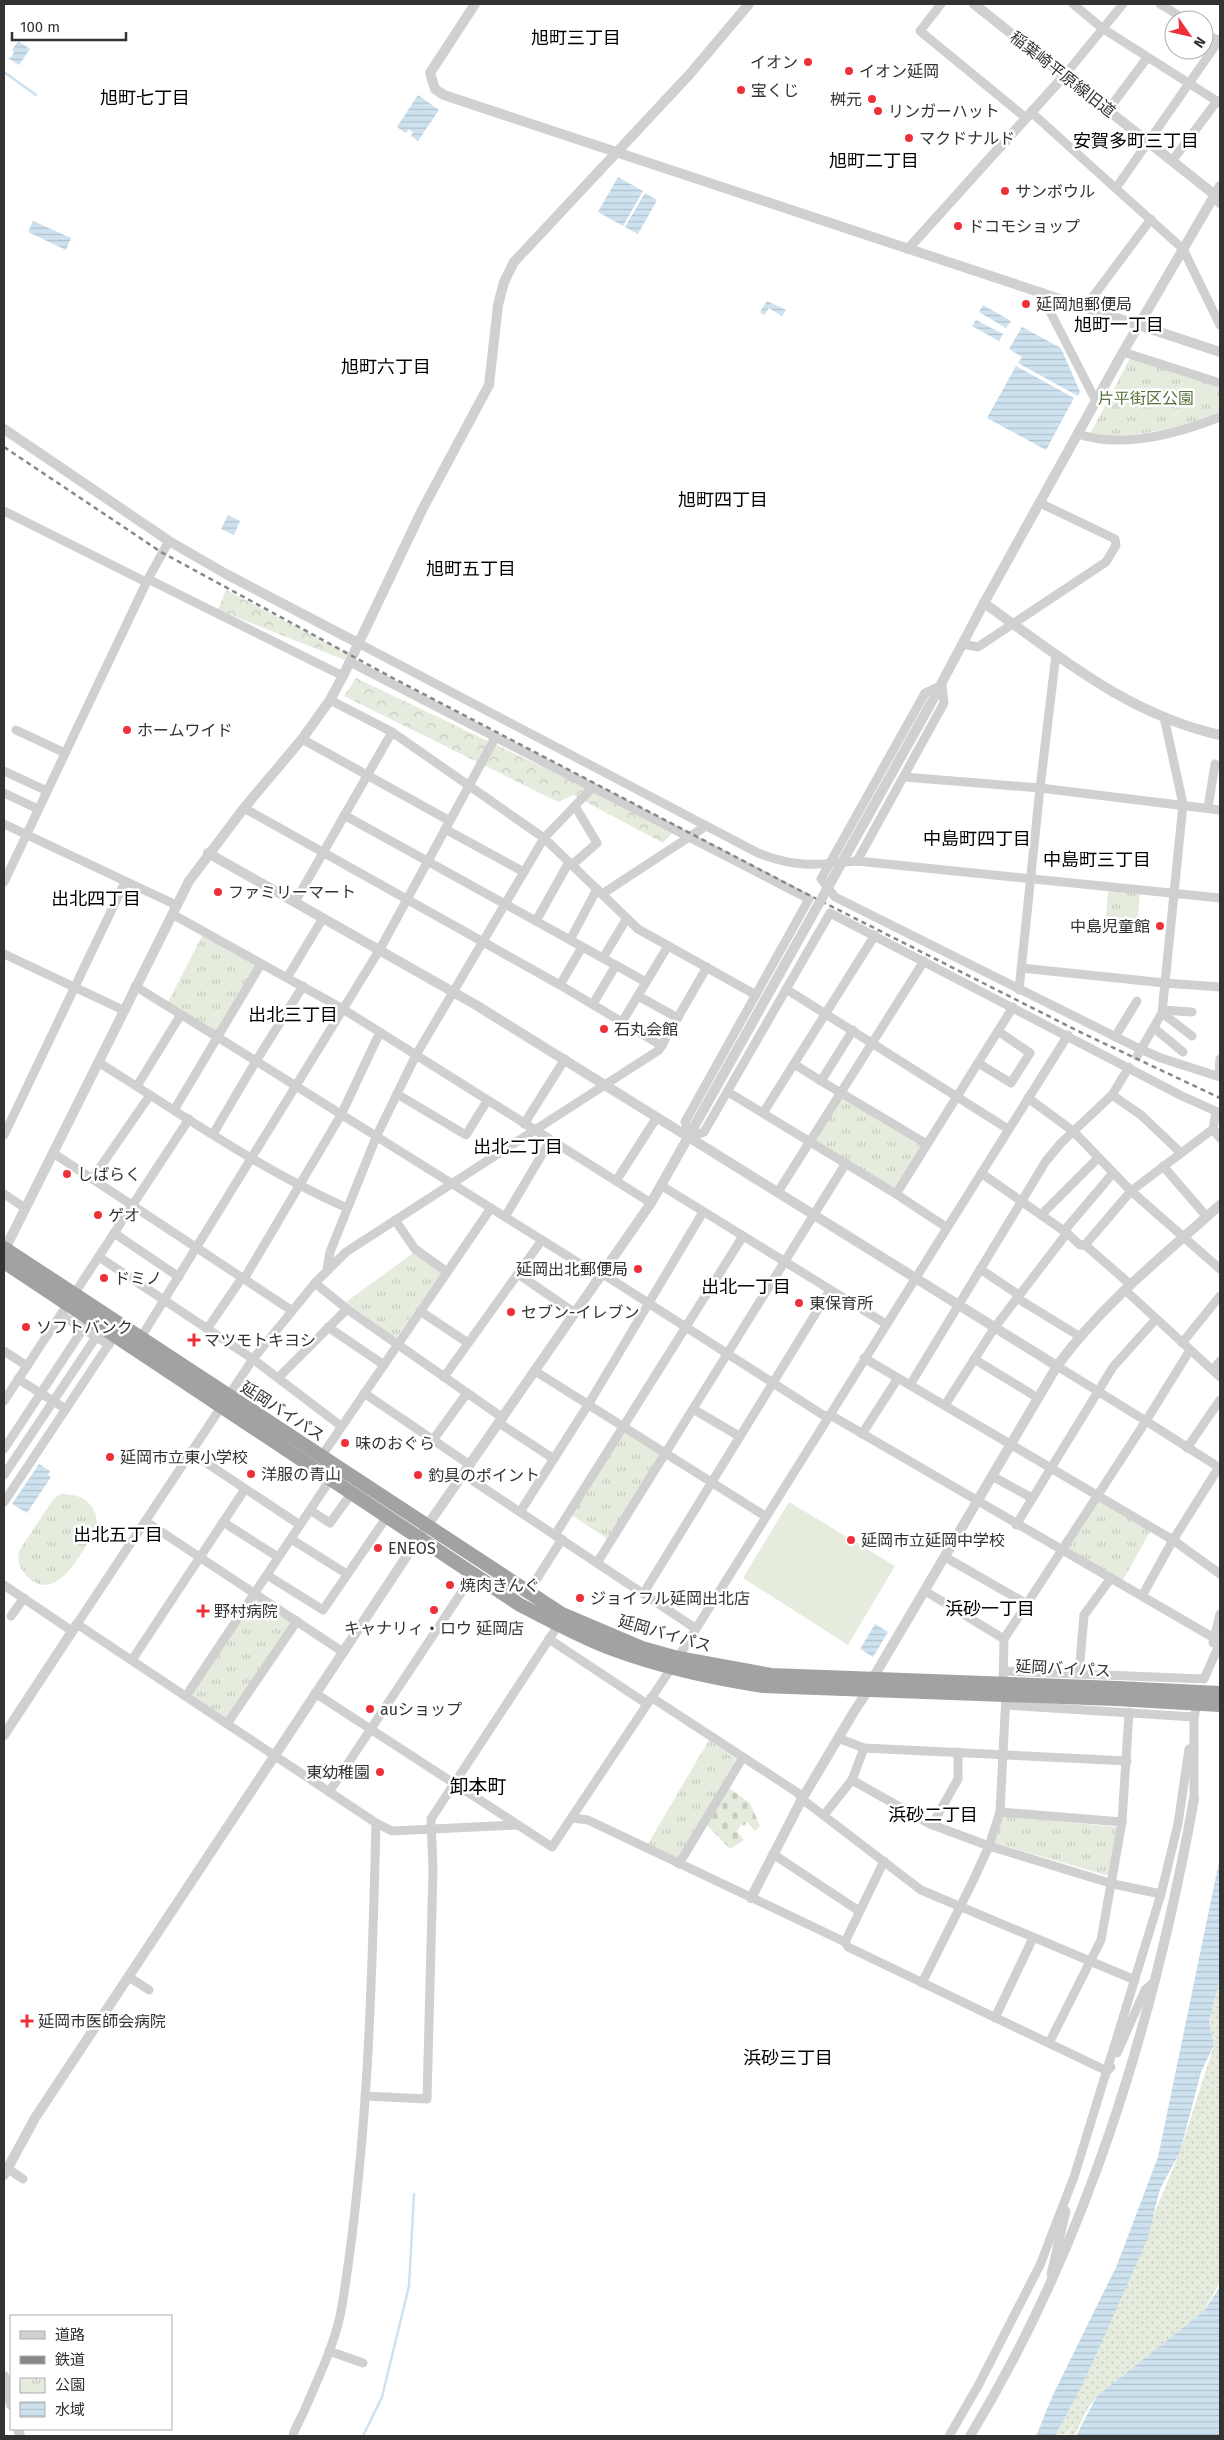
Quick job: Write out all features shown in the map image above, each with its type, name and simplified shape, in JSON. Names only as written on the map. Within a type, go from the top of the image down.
[{"type":"highway","name":"延岡バイパス","points":[[4,1252],[112,1340],[224,1400],[320,1457],[562,1614],[592,1629],[675,1663]]},
{"type":"highway","name":"延岡バイパス","points":[[67,1305],[140,1338],[330,1480],[386,1518],[520,1605],[605,1646],[675,1663],[728,1681],[763,1686],[871,1684],[1005,1688],[1117,1694],[1220,1705]]},
{"type":"highway","name":"延岡バイパス","points":[[1117,1694],[1220,1693]]},
{"type":"street","points":[[475,4],[430,73],[434,89],[461,102],[1220,352]]},
{"type":"street","points":[[4,1252],[135,986],[193,874],[302,738],[330,700],[343,676],[422,510],[489,384],[499,301],[506,273],[724,36],[749,4]]},
{"type":"street","points":[[941,4],[920,31],[1029,115],[1116,188],[1183,249],[1220,325]]},
{"type":"street","name":"稲葉崎平原線旧道","points":[[974,4],[1172,161],[1218,195]]},
{"type":"street","points":[[1073,4],[1102,28],[1219,102],[1172,161]]},
{"type":"street","points":[[908,249],[1064,76],[1123,4]]},
{"type":"street","points":[[1116,188],[1220,41]]},
{"type":"street","points":[[1108,110],[1147,58]]},
{"type":"street","points":[[24,2179],[5,2170],[35,2118],[418,1539],[662,1186],[942,685],[984,603],[1138,326],[1183,249],[1218,195]]},
{"type":"street","points":[[1087,308],[1089,302],[1151,219]]},
{"type":"street","points":[[1040,292],[1096,402]]},
{"type":"street","points":[[1124,352],[1220,383]]},
{"type":"street","points":[[1078,434],[1107,441],[1139,438],[1170,432],[1220,417]]},
{"type":"street","points":[[4,429],[169,541],[226,574],[758,854],[781,862],[806,866],[856,862],[1220,898]]},
{"type":"street","points":[[963,644],[978,647],[1014,624],[1106,562],[1116,545],[1115,539],[1040,503]]},
{"type":"street","points":[[4,511],[343,676]]},
{"type":"street","points":[[4,882],[6,870],[26,835],[147,580],[169,541]]},
{"type":"street","points":[[984,603],[1110,690],[1150,713],[1199,730],[1220,735]]},
{"type":"street","points":[[1019,990],[1056,654]]},
{"type":"street","points":[[350,662],[809,899],[685,1122],[690,1137]]},
{"type":"street","points":[[856,862],[944,704],[942,685]]},
{"type":"street","points":[[942,685],[925,694],[821,879],[835,897],[1115,1037],[1138,1052],[1219,1076],[1220,1060]]},
{"type":"street","points":[[330,700],[392,732],[544,838],[638,929],[756,995]]},
{"type":"street","points":[[1138,1052],[1162,1012],[1182,804],[1164,717]]},
{"type":"street","points":[[16,730],[65,753]]},
{"type":"street","points":[[295,902],[392,732]]},
{"type":"street","points":[[302,738],[450,821]]},
{"type":"street","points":[[140,1338],[380,949],[496,738]]},
{"type":"street","points":[[1208,808],[1215,764]]},
{"type":"street","points":[[4,771],[47,791]]},
{"type":"street","points":[[904,777],[1040,788],[1220,810]]},
{"type":"street","points":[[327,1269],[330,1252],[377,1135],[416,1055],[544,838],[593,788]]},
{"type":"street","points":[[4,793],[38,809]]},
{"type":"street","points":[[536,920],[571,864],[597,843],[576,806]]},
{"type":"street","points":[[244,808],[406,901],[560,985],[662,1046]]},
{"type":"street","points":[[344,815],[646,982]]},
{"type":"street","points":[[4,824],[125,882],[174,909],[261,964],[343,1009],[651,1203]]},
{"type":"street","points":[[570,940],[599,892],[706,826]]},
{"type":"street","points":[[445,830],[524,872]]},
{"type":"street","points":[[208,853],[453,990],[1220,1467],[1173,1540],[1142,1596]]},
{"type":"street","points":[[4,1135],[125,882]]},
{"type":"street","points":[[690,1137],[704,1132],[830,913],[1218,1112],[1213,1129],[1131,1191],[1085,1245]]},
{"type":"street","points":[[287,978],[323,918]]},
{"type":"street","points":[[603,958],[627,918]]},
{"type":"street","points":[[763,1113],[875,935]]},
{"type":"street","points":[[622,1022],[668,946]]},
{"type":"street","points":[[560,985],[582,947]]},
{"type":"street","points":[[4,954],[123,1010]]},
{"type":"street","points":[[778,1192],[924,961]]},
{"type":"street","points":[[174,1110],[261,964]]},
{"type":"street","points":[[593,1004],[616,965]]},
{"type":"street","points":[[4,1734],[224,1400],[253,1359],[314,1283],[346,1252],[660,1050],[707,968]]},
{"type":"street","points":[[1021,968],[1220,987]]},
{"type":"street","points":[[135,986],[180,1016],[377,1135],[542,1240],[649,1303],[827,1416],[832,1416],[1016,1525],[1217,1640]]},
{"type":"street","points":[[213,1134],[303,986]]},
{"type":"street","points":[[786,989],[873,1042],[1008,1129]]},
{"type":"street","points":[[638,996],[678,1018]]},
{"type":"street","points":[[1115,1037],[1137,1001]]},
{"type":"street","points":[[896,1194],[1013,1007]]},
{"type":"street","points":[[1162,1012],[1192,1012]]},
{"type":"street","points":[[1162,1012],[1192,1036]]},
{"type":"street","points":[[137,1086],[180,1016]]},
{"type":"street","points":[[1154,1028],[1183,1052]]},
{"type":"street","points":[[821,1081],[853,1030]]},
{"type":"street","points":[[978,1063],[1011,1083],[1030,1053],[998,1031]]},
{"type":"street","points":[[207,1329],[243,1278],[341,1115],[380,1032]]},
{"type":"street","points":[[315,1693],[552,1847],[675,1663],[827,1416],[1068,1035]]},
{"type":"street","points":[[524,1124],[565,1059]]},
{"type":"street","points":[[98,1062],[252,1159],[299,1186],[347,1208]]},
{"type":"street","points":[[794,1064],[927,1144]]},
{"type":"street","points":[[910,1385],[1052,1152],[1112,1095],[1129,1067]]},
{"type":"street","points":[[728,1092],[846,1163],[946,1227]]},
{"type":"street","points":[[397,1094],[466,1135],[487,1101]]},
{"type":"street","points":[[92,1179],[150,1095]]},
{"type":"street","points":[[1112,1095],[1141,1115],[1181,1153]]},
{"type":"street","points":[[1028,1098],[1073,1132],[1131,1191],[1220,1269]]},
{"type":"street","points":[[616,1181],[657,1116]]},
{"type":"street","points":[[4,1401],[188,1119]]},
{"type":"street","points":[[1213,1129],[1220,1138]]},
{"type":"street","points":[[505,1217],[550,1141]]},
{"type":"street","points":[[53,1154],[291,1310]]},
{"type":"street","points":[[1042,1215],[1098,1158]]},
{"type":"street","points":[[597,1563],[815,1216],[815,1211],[846,1163]]},
{"type":"street","points":[[1163,1166],[1207,1217]]},
{"type":"street","points":[[981,1173],[1042,1215],[1080,1245],[1085,1245],[1156,1319],[1220,1377]]},
{"type":"street","points":[[945,1405],[994,1327],[1065,1232],[1113,1174]]},
{"type":"street","points":[[662,1186],[886,1324]]},
{"type":"street","points":[[4,1194],[25,1208]]},
{"type":"street","points":[[751,1898],[802,1799],[1057,1366],[1079,1336],[1128,1288],[1220,1205]]},
{"type":"street","points":[[320,1457],[491,1208]]},
{"type":"street","points":[[520,1512],[588,1405],[703,1212]]},
{"type":"street","points":[[395,1220],[415,1249],[448,1272]]},
{"type":"street","points":[[114,1233],[179,1277]]},
{"type":"street","points":[[529,1591],[558,1537],[623,1427],[743,1236]]},
{"type":"street","points":[[444,1377],[542,1240]]},
{"type":"street","points":[[99,1257],[253,1359],[341,1426]]},
{"type":"street","points":[[980,1269],[1079,1336]]},
{"type":"street","points":[[518,1274],[575,1313]]},
{"type":"street","points":[[314,1283],[397,1345],[467,1393],[501,1421],[554,1459]]},
{"type":"street","points":[[643,1594],[830,1290]]},
{"type":"street","points":[[1182,1343],[1220,1296]]},
{"type":"street","points":[[4,1502],[112,1340],[96,1337],[83,1329],[67,1305]]},
{"type":"street","points":[[278,1378],[347,1308]]},
{"type":"street","points":[[420,1311],[468,1343]]},
{"type":"street","points":[[1016,1525],[1113,1367],[1156,1319]]},
{"type":"street","points":[[328,1327],[384,1365]]},
{"type":"street","points":[[4,1448],[83,1329]]},
{"type":"street","points":[[4,1475],[96,1337]]},
{"type":"street","points":[[922,1984],[989,1846],[1000,1812],[1005,1688],[1004,1639],[1098,1496],[1190,1350]]},
{"type":"street","points":[[4,1351],[27,1366]]},
{"type":"street","points":[[864,1358],[1173,1540],[1220,1574]]},
{"type":"street","points":[[974,1359],[1038,1398]]},
{"type":"street","points":[[1213,1370],[1220,1361]]},
{"type":"street","points":[[535,1371],[765,1516]]},
{"type":"street","points":[[862,1434],[898,1378]]},
{"type":"street","points":[[18,1380],[66,1409]]},
{"type":"street","points":[[364,1393],[470,1465]]},
{"type":"street","points":[[433,1440],[467,1393]]},
{"type":"street","points":[[1187,1448],[1220,1400]]},
{"type":"street","points":[[692,1409],[739,1436]]},
{"type":"street","points":[[190,1452],[300,1525]]},
{"type":"street","points":[[464,1475],[695,1628]]},
{"type":"street","points":[[992,1476],[1032,1498]]},
{"type":"street","points":[[186,1696],[330,1480]]},
{"type":"street","points":[[132,1660],[245,1489]]},
{"type":"street","points":[[310,1510],[330,1522],[351,1494]]},
{"type":"street","points":[[267,1575],[322,1610],[386,1518]]},
{"type":"street","points":[[145,1521],[344,1652]]},
{"type":"street","points":[[223,1522],[278,1558]]},
{"type":"street","points":[[290,1539],[347,1574]]},
{"type":"street","points":[[945,1557],[1026,1604]]},
{"type":"street","points":[[328,1792],[473,1575]]},
{"type":"street","points":[[1079,1674],[1084,1615],[1111,1578]]},
{"type":"street","points":[[4,1585],[132,1660],[376,1823],[392,1830],[518,1825]]},
{"type":"street","points":[[925,1591],[1004,1639]]},
{"type":"street","points":[[11,1616],[24,1598]]},
{"type":"street","points":[[970,2436],[1006,2373],[1053,2280],[1097,2170],[1125,2085],[1169,1921],[1194,1799],[1194,1717],[1217,1640],[1220,1614]]},
{"type":"street","points":[[227,1724],[297,1621]]},
{"type":"street","points":[[365,2096],[427,2099],[433,1870],[431,1820],[559,1624]]},
{"type":"street","points":[[549,1639],[743,1757],[798,1793],[802,1799],[921,1890],[1135,1980]]},
{"type":"street","points":[[1005,1688],[1079,1674],[1204,1679]]},
{"type":"street","points":[[1005,1688],[1130,1712],[1194,1717]]},
{"type":"street","points":[[1049,2043],[1101,1940],[1113,1884],[1122,1822],[1130,1712]]},
{"type":"street","points":[[838,1738],[864,1748],[1127,1761]]},
{"type":"street","points":[[948,2436],[978,2386],[1040,2265],[1092,2125],[1161,1894],[1178,1824],[1189,1749],[1194,1746]]},
{"type":"street","points":[[824,1815],[852,1780],[864,1748]]},
{"type":"street","points":[[932,1825],[958,1779],[958,1752]]},
{"type":"street","points":[[680,1864],[743,1757]]},
{"type":"street","points":[[852,1780],[932,1825],[989,1846],[1113,1884],[1161,1894]]},
{"type":"street","points":[[1000,1812],[1122,1822]]},
{"type":"street","points":[[572,1818],[588,1820],[845,1942],[848,1947],[922,1984],[1107,2071]]},
{"type":"street","points":[[293,2436],[337,2330],[348,2263],[364,2132],[374,1951],[376,1823]]},
{"type":"street","points":[[773,1854],[859,1911]]},
{"type":"street","points":[[845,1942],[884,1861]]},
{"type":"street","points":[[995,2018],[1033,1938]]},
{"type":"street","points":[[129,1977],[149,1990]]},
{"type":"street","points":[[1107,2071],[1112,2066],[1146,1990],[1152,1983]]},
{"type":"street","points":[[1053,2280],[1051,2274],[1067,2204],[1066,2196]]},
{"type":"street","points":[[329,2351],[364,2363]]},
{"type":"street","points":[[4,2376],[10,2401]]},
{"type":"green space","name":"片平街区公園","points":[[1130,358],[1220,385],[1220,414],[1189,424],[1138,434],[1089,436]]},
{"type":"green space","points":[[226,590],[348,654],[345,660],[218,610]]},
{"type":"green space","points":[[356,678],[675,830],[663,843],[573,795],[558,802],[344,696]]},
{"type":"green space","points":[[1108,891],[1140,894],[1136,934],[1105,932]]},
{"type":"green space","points":[[203,934],[258,965],[217,1034],[167,1004]]},
{"type":"green space","points":[[842,1096],[922,1145],[894,1189],[814,1141]]},
{"type":"green space","points":[[413,1253],[443,1271],[396,1338],[346,1302]]},
{"type":"green space","points":[[625,1431],[662,1454],[608,1539],[571,1515]]},
{"type":"green space","points":[[61,1494],[76,1496],[88,1502],[95,1512],[97,1527],[78,1559],[61,1579],[51,1584],[40,1584],[29,1578],[21,1569],[18,1559],[19,1551],[54,1498]]},
{"type":"green space","points":[[1098,1500],[1151,1530],[1123,1580],[1069,1551],[1068,1548]]},
{"type":"green space","points":[[789,1502],[895,1566],[848,1645],[743,1578]]},
{"type":"green space","points":[[256,1597],[294,1622],[228,1720],[190,1695]]},
{"type":"green space","points":[[709,1740],[736,1759],[678,1858],[648,1844]]},
{"type":"green space","points":[[729,1788],[750,1803],[760,1826],[755,1831],[747,1822],[744,1826],[742,1824],[737,1831],[744,1840],[730,1849],[706,1824]]},
{"type":"green space","points":[[1003,1816],[1117,1827],[1109,1876],[995,1843]]},
{"type":"green space","points":[[1220,1963],[1220,2282],[1204,2311],[1097,2396],[1088,2408],[1074,2436],[1066,2436],[1076,2422],[1064,2436],[1055,2436],[1083,2384],[1180,2152],[1214,2045],[1209,2021]]},
{"type":"water","points":[[18,41],[30,49],[19,65],[8,58],[14,52],[12,50]]},
{"type":"water","points":[[418,95],[439,110],[418,141],[411,136],[413,132],[409,129],[406,133],[397,127]]},
{"type":"water","points":[[618,177],[643,191],[623,226],[598,212]]},
{"type":"water","points":[[645,193],[657,200],[638,234],[625,227]]},
{"type":"water","points":[[33,221],[71,238],[66,250],[28,232]]},
{"type":"water","points":[[767,301],[786,310],[782,316],[769,308],[764,315],[760,312]]},
{"type":"water","points":[[983,305],[1011,321],[1006,328],[979,312]]},
{"type":"water","points":[[976,320],[1003,334],[999,341],[972,326]]},
{"type":"water","points":[[1022,327],[1061,348],[1080,392],[1078,396],[1018,363],[1022,357],[1009,349]]},
{"type":"water","points":[[1016,366],[1074,398],[1046,450],[987,418]]},
{"type":"water","points":[[228,515],[240,521],[234,535],[221,529]]},
{"type":"water","points":[[39,1464],[50,1471],[48,1475],[51,1477],[27,1513],[12,1504]]},
{"type":"water","points":[[875,1624],[888,1632],[873,1657],[860,1649]]},
{"type":"water","points":[[1220,1857],[1220,1978],[1209,2021],[1214,2045],[1201,2072],[1180,2152],[1160,2189],[1147,2240],[1083,2384],[1055,2436],[1036,2436],[1052,2397],[1117,2265],[1158,2157]]},
{"type":"water","points":[[1220,2287],[1220,2436],[1076,2436],[1097,2396],[1204,2311]]},
{"type":"waterway","points":[[4,72],[36,95]]},
{"type":"waterway","points":[[363,2436],[382,2397],[409,2286],[414,2194]]},
{"type":"railway","points":[[4,447],[161,552],[389,676],[801,891],[1080,1032],[1220,1098]]},
{"type":"place","name":"イオン","points":[[808,62]]},
{"type":"place","name":"イオン延岡","points":[[849,71]]},
{"type":"place","name":"宝くじ","points":[[741,90]]},
{"type":"place","name":"桝元","points":[[872,99]]},
{"type":"place","name":"リンガーハット","points":[[878,111]]},
{"type":"place","name":"マクドナルド","points":[[909,138]]},
{"type":"place","name":"サンボウル","points":[[1005,191]]},
{"type":"place","name":"ドコモショップ","points":[[958,226]]},
{"type":"place","name":"延岡旭郵便局","points":[[1026,304]]},
{"type":"place","name":"ホームワイド","points":[[127,730]]},
{"type":"place","name":"ファミリーマート","points":[[218,892]]},
{"type":"place","name":"中島児童館","points":[[1160,926]]},
{"type":"place","name":"石丸会館","points":[[604,1029]]},
{"type":"place","name":"しばらく","points":[[67,1174]]},
{"type":"place","name":"ゲオ","points":[[98,1215]]},
{"type":"place","name":"延岡出北郵便局","points":[[638,1269]]},
{"type":"place","name":"ドミノ","points":[[104,1278]]},
{"type":"place","name":"東保育所","points":[[799,1303]]},
{"type":"place","name":"セブン-イレブン","points":[[511,1312]]},
{"type":"place","name":"ソフトバンク","points":[[26,1327]]},
{"type":"place","name":"マツモトキヨシ","points":[[194,1340]]},
{"type":"place","name":"味のおぐら","points":[[345,1443]]},
{"type":"place","name":"延岡市立東小学校","points":[[110,1457]]},
{"type":"place","name":"洋服の青山","points":[[251,1474]]},
{"type":"place","name":"釣具のポイント","points":[[418,1475]]},
{"type":"place","name":"延岡市立延岡中学校","points":[[851,1540]]},
{"type":"place","name":"ENEOS","points":[[378,1548]]},
{"type":"place","name":"焼肉きんぐ","points":[[450,1585]]},
{"type":"place","name":"ジョイフル延岡出北店","points":[[580,1598]]},
{"type":"place","name":"キャナリィ・ロウ 延岡店","points":[[434,1610]]},
{"type":"place","name":"野村病院","points":[[203,1611]]},
{"type":"place","name":"auショップ","points":[[370,1709]]},
{"type":"place","name":"東幼稚園","points":[[380,1772]]},
{"type":"place","name":"延岡市医師会病院","points":[[27,2021]]},
{"type":"district","name":"旭町三丁目","points":[[576,38]]},
{"type":"district","name":"旭町七丁目","points":[[145,98]]},
{"type":"district","name":"安賀多町三丁目","points":[[1136,141]]},
{"type":"district","name":"旭町二丁目","points":[[874,161]]},
{"type":"district","name":"旭町一丁目","points":[[1119,325]]},
{"type":"district","name":"旭町六丁目","points":[[386,367]]},
{"type":"district","name":"旭町四丁目","points":[[723,500]]},
{"type":"district","name":"旭町五丁目","points":[[471,569]]},
{"type":"district","name":"中島町四丁目","points":[[977,839]]},
{"type":"district","name":"中島町三丁目","points":[[1097,860]]},
{"type":"district","name":"出北四丁目","points":[[96,899]]},
{"type":"district","name":"出北三丁目","points":[[293,1015]]},
{"type":"district","name":"出北二丁目","points":[[518,1147]]},
{"type":"district","name":"出北一丁目","points":[[746,1287]]},
{"type":"district","name":"出北五丁目","points":[[118,1535]]},
{"type":"district","name":"浜砂一丁目","points":[[990,1609]]},
{"type":"district","name":"卸本町","points":[[478,1786]]},
{"type":"district","name":"浜砂二丁目","points":[[933,1815]]},
{"type":"district","name":"浜砂三丁目","points":[[788,2058]]}]
